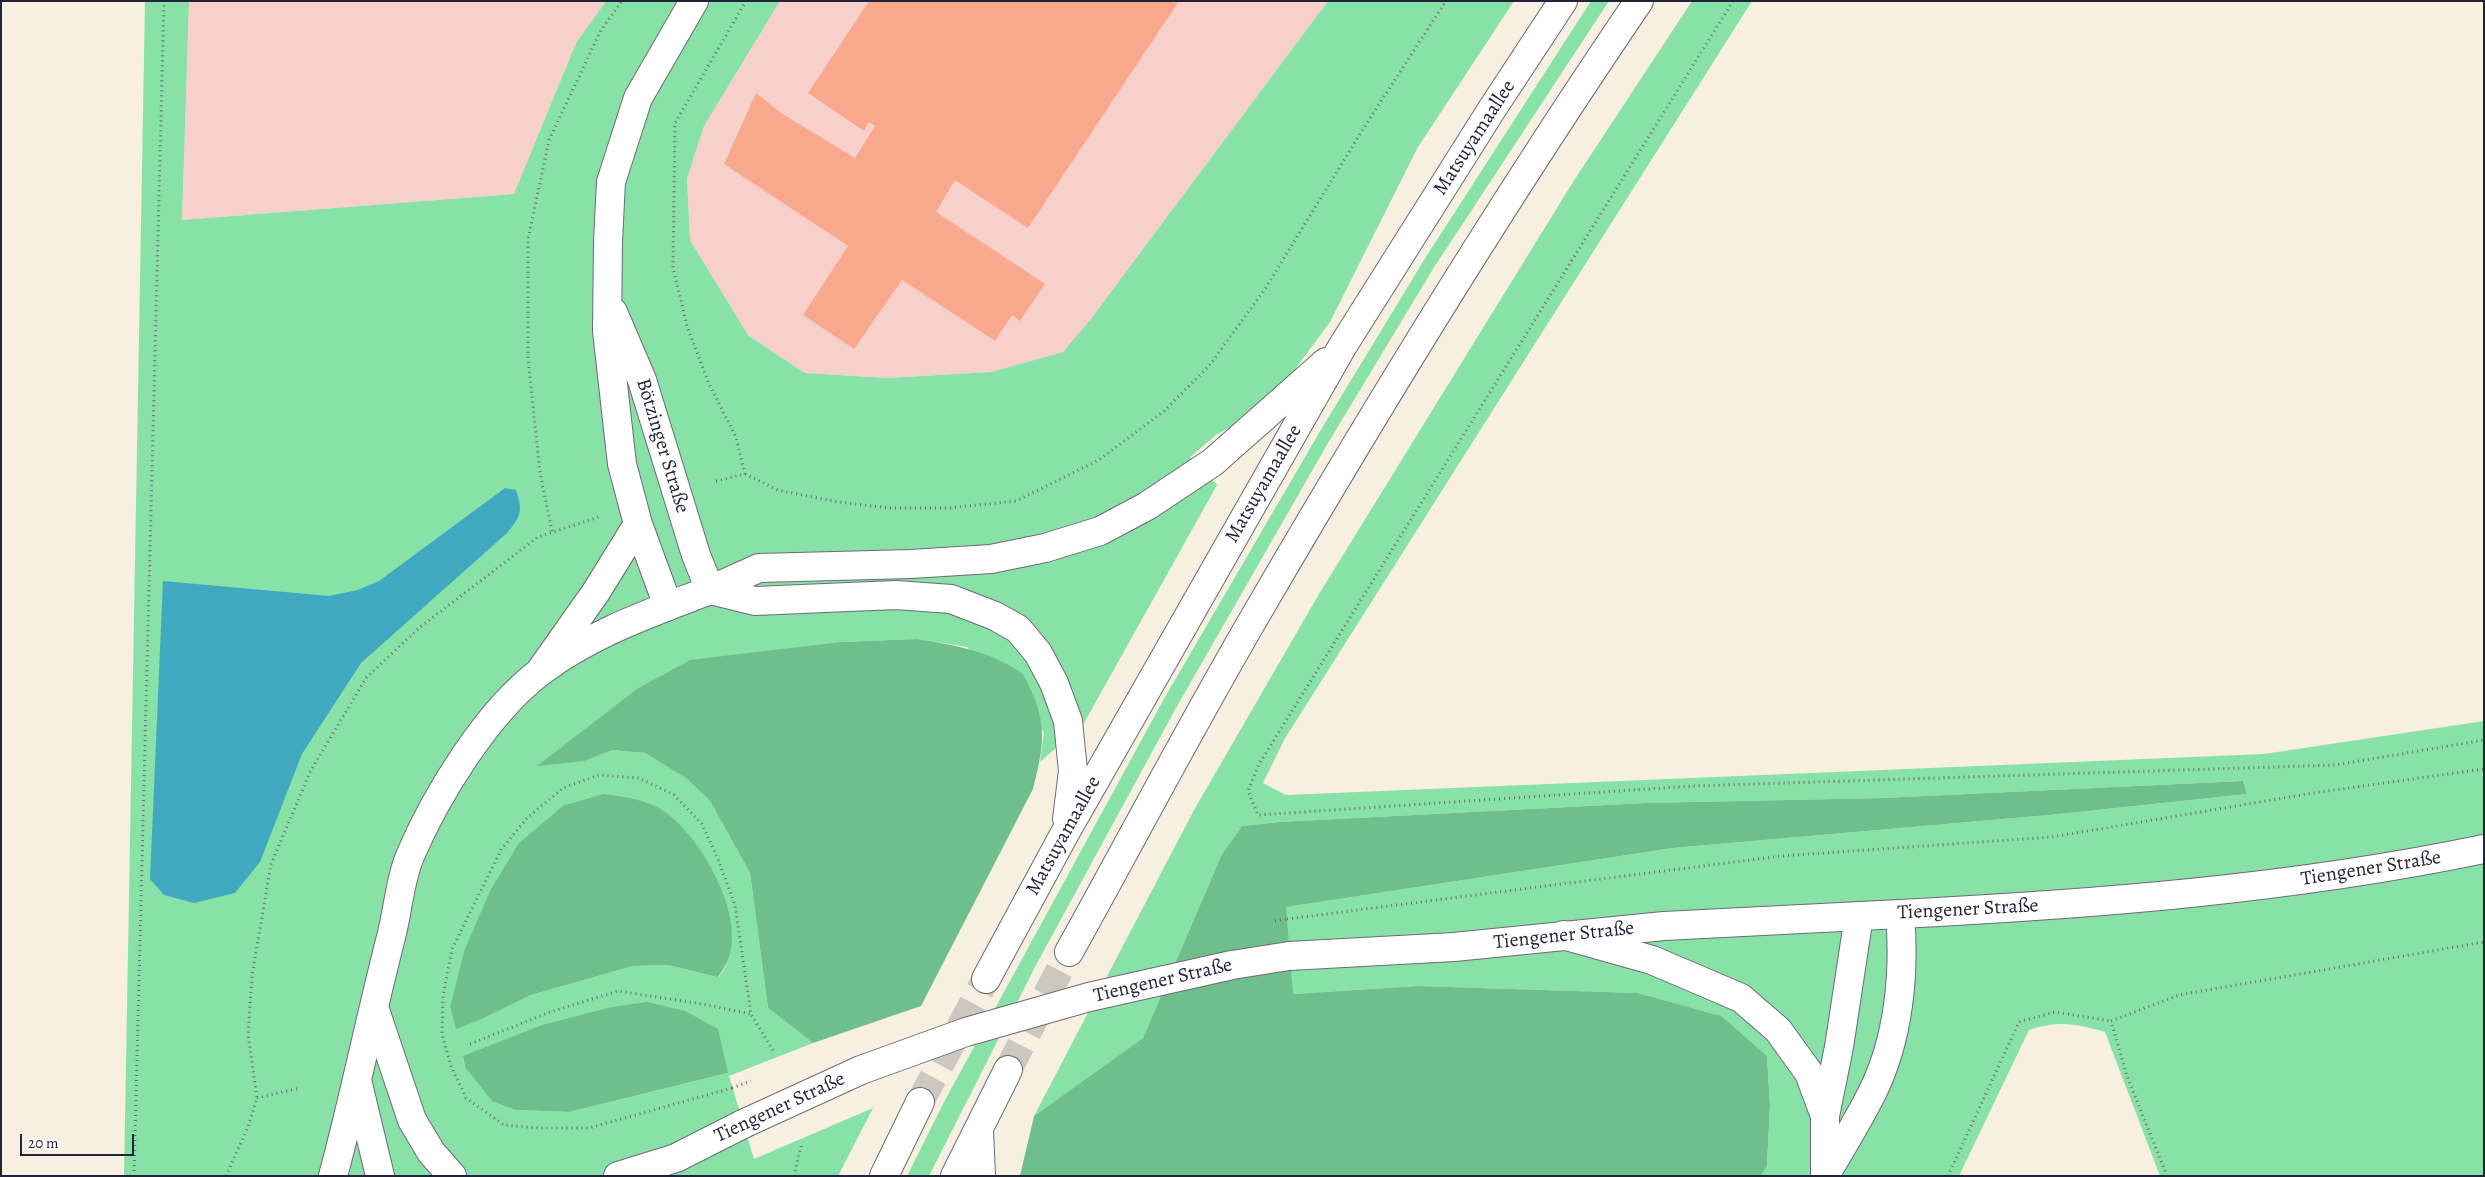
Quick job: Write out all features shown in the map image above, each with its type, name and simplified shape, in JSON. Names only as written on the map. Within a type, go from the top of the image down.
[{"type":"main road","name":"Bötzinger Straße","points":[[668,606],[638,524],[622,464],[607,331],[609,304],[608,241],[611,182],[638,98],[694,1]]},
{"type":"main road","name":"Matsuyamaallee","points":[[986,979],[1065,833],[1342,348],[1492,109],[1563,1]]},
{"type":"main road","points":[[1069,952],[1260,607],[1442,302],[1548,135],[1639,1]]},
{"type":"main road","name":"Bötzinger Straße","points":[[609,304],[642,380],[696,555],[710,590]]},
{"type":"main road","points":[[540,672],[610,629],[710,590],[759,568],[911,564],[991,559],[1045,548],[1100,531],[1147,506],[1213,462],[1342,348]]},
{"type":"main road","points":[[333,1176],[358,1082],[374,1004],[409,858],[432,810],[459,765],[491,722],[540,672],[596,592],[638,524]]},
{"type":"main road","points":[[710,590],[755,600],[896,594],[951,599],[995,616],[1018,629],[1038,653],[1054,683],[1068,722],[1074,772],[1065,833]]},
{"type":"main road","name":"Tiengener Straße","points":[[618,1176],[667,1167],[743,1124],[862,1070],[966,1032],[1099,995],[1232,965],[1289,956],[1454,947],[1664,926],[2082,903],[2339,876],[2484,849]]},
{"type":"main road","points":[[1825,1176],[1873,1092],[1894,1031],[1902,946],[1900,914]]},
{"type":"main road","points":[[1825,1176],[1825,1116],[1839,1047],[1859,916]]},
{"type":"main road","points":[[1563,935],[1652,960],[1690,974],[1741,998],[1778,1030],[1809,1073],[1825,1116]]},
{"type":"main road","points":[[374,1004],[412,1120],[431,1152],[452,1176]]},
{"type":"main road","points":[[955,1176],[1008,1070]]},
{"type":"main road","points":[[358,1082],[380,1176]]},
{"type":"main road","points":[[884,1176],[920,1102]]},
{"type":"main road","points":[[979,1126],[981,1176]]},
{"type":"path","points":[[134,1176],[164,1]]},
{"type":"path","points":[[552,531],[540,472],[528,358],[528,238],[549,140],[601,30],[622,1]]},
{"type":"path","points":[[745,474],[736,437],[709,384],[687,326],[673,268],[676,123],[746,1]]},
{"type":"path","points":[[716,481],[745,474],[778,490],[838,502],[890,508],[949,508],[1016,501],[1099,460],[1164,411],[1209,366],[1265,289],[1365,126],[1446,1]]},
{"type":"path","points":[[1733,1],[1259,764],[1248,791],[1258,814],[1692,786],[2335,766],[2484,740]]},
{"type":"path","points":[[226,1176],[248,1127],[257,1098],[248,1034],[252,976],[271,864],[311,770],[366,678],[419,628],[538,537],[604,515]]},
{"type":"path","points":[[1287,919],[1781,856],[2052,837],[2312,793],[2484,769]]},
{"type":"path","points":[[732,1088],[589,1128],[539,1128],[504,1125],[466,1098],[451,1066],[442,1034],[443,996],[452,949],[500,850],[527,818],[563,788],[599,775],[638,778],[674,795],[702,824],[735,905],[751,1014],[774,1052]]},
{"type":"path","points":[[1948,1176],[2019,1022],[2055,1012],[2112,1021],[2180,995],[2484,942]]},
{"type":"path","points":[[470,1044],[550,1012],[618,991],[693,1002],[751,1014]]},
{"type":"path","points":[[2112,1021],[2127,1076],[2168,1176]]},
{"type":"path","points":[[257,1098],[300,1088]]},
{"type":"path","points":[[794,1176],[801,1146]]},
{"type":"shaded area","points":[[189,1],[606,1],[576,43],[514,194],[182,220]]},
{"type":"shaded area","points":[[780,1],[1328,1],[1090,320],[1063,352],[991,372],[887,378],[805,373],[748,335],[690,240],[687,179],[704,126]]},
{"type":"green space","points":[[145,1],[189,1],[182,220],[514,194],[576,43],[606,1],[780,1],[704,126],[687,179],[690,240],[748,335],[805,373],[887,378],[991,372],[1063,352],[1090,320],[1328,1],[1514,1],[1418,147],[1330,322],[1267,407],[1216,435],[1190,457],[1217,485],[1084,723],[1040,762],[1044,732],[967,647],[918,639],[841,642],[584,761],[613,750],[645,753],[687,779],[710,801],[750,873],[768,1008],[813,1043],[729,1076],[754,1159],[873,1108],[838,1176],[124,1176]],"holes":[[[730,922],[726,966],[719,977],[668,965],[633,966],[531,995],[482,1019],[456,1028],[450,1007]],[[463,1056],[728,1073],[569,1112],[516,1110],[465,1067]]]},
{"type":"green space","points":[[1591,1],[1609,1],[1433,269],[1328,443],[1176,708],[1035,967],[929,1176],[907,1176],[944,1102],[1165,697],[1319,433],[1424,260]]},
{"type":"green space","points":[[1692,1],[1752,1],[1284,740],[1263,783],[1286,795],[2264,754],[2484,721],[2484,1176],[2160,1176],[2105,1032],[2076,1025],[2059,1024],[2029,1030],[1959,1176],[1761,1176],[1767,1166],[1770,1106],[1767,1056],[1717,1015],[1638,993],[1418,986],[1292,994],[1285,907],[1673,848],[2060,814],[2247,794],[2243,781],[1882,798],[1646,803],[1279,822],[1242,826],[1222,854],[1143,1038],[1034,1116],[1194,810],[1319,594],[1573,182]]},
{"type":"green space","points":[[918,639],[984,654],[1008,665],[1023,675],[1036,702],[1041,726],[1041,750],[1033,789],[921,1006],[813,1043],[768,1008],[750,873],[710,801],[687,779],[645,753],[613,750],[584,761],[537,766],[637,689],[690,660],[841,642]]},
{"type":"green space","points":[[2243,781],[2247,794],[2060,814],[1673,848],[1286,907],[1293,994],[1418,986],[1638,993],[1721,1016],[1767,1056],[1770,1106],[1767,1166],[1761,1176],[1020,1176],[1034,1116],[1143,1038],[1222,854],[1242,826],[1279,822],[1646,803],[1882,798]]},
{"type":"green space","points":[[603,794],[635,799],[651,804],[665,812],[678,823],[703,855],[723,893],[729,913],[732,932],[731,949],[728,961],[722,971],[718,977],[668,965],[633,966],[531,995],[482,1019],[456,1029],[450,1007],[465,949],[490,891],[519,843],[563,806]]},
{"type":"green space","points":[[647,1002],[685,1011],[718,1029],[728,1073],[569,1112],[516,1110],[492,1101],[465,1067],[463,1056],[542,1025],[612,1007]]},
{"type":"water","points":[[505,488],[516,490],[520,503],[518,517],[515,522],[507,533],[361,663],[302,754],[260,862],[235,893],[194,903],[164,895],[150,879],[163,581],[329,596],[358,590],[379,581]]},
{"type":"building","points":[[869,1],[1179,1],[1028,228],[955,180],[936,212],[1045,284],[1020,321],[1012,315],[995,341],[902,280],[854,349],[803,315],[848,246],[724,164],[756,93],[781,113],[855,158],[875,126],[869,122],[864,131],[808,93]]},
{"type":"tunnel","points":[[1008,1070],[1069,952]]},
{"type":"tunnel","points":[[920,1102],[986,979]]}]
